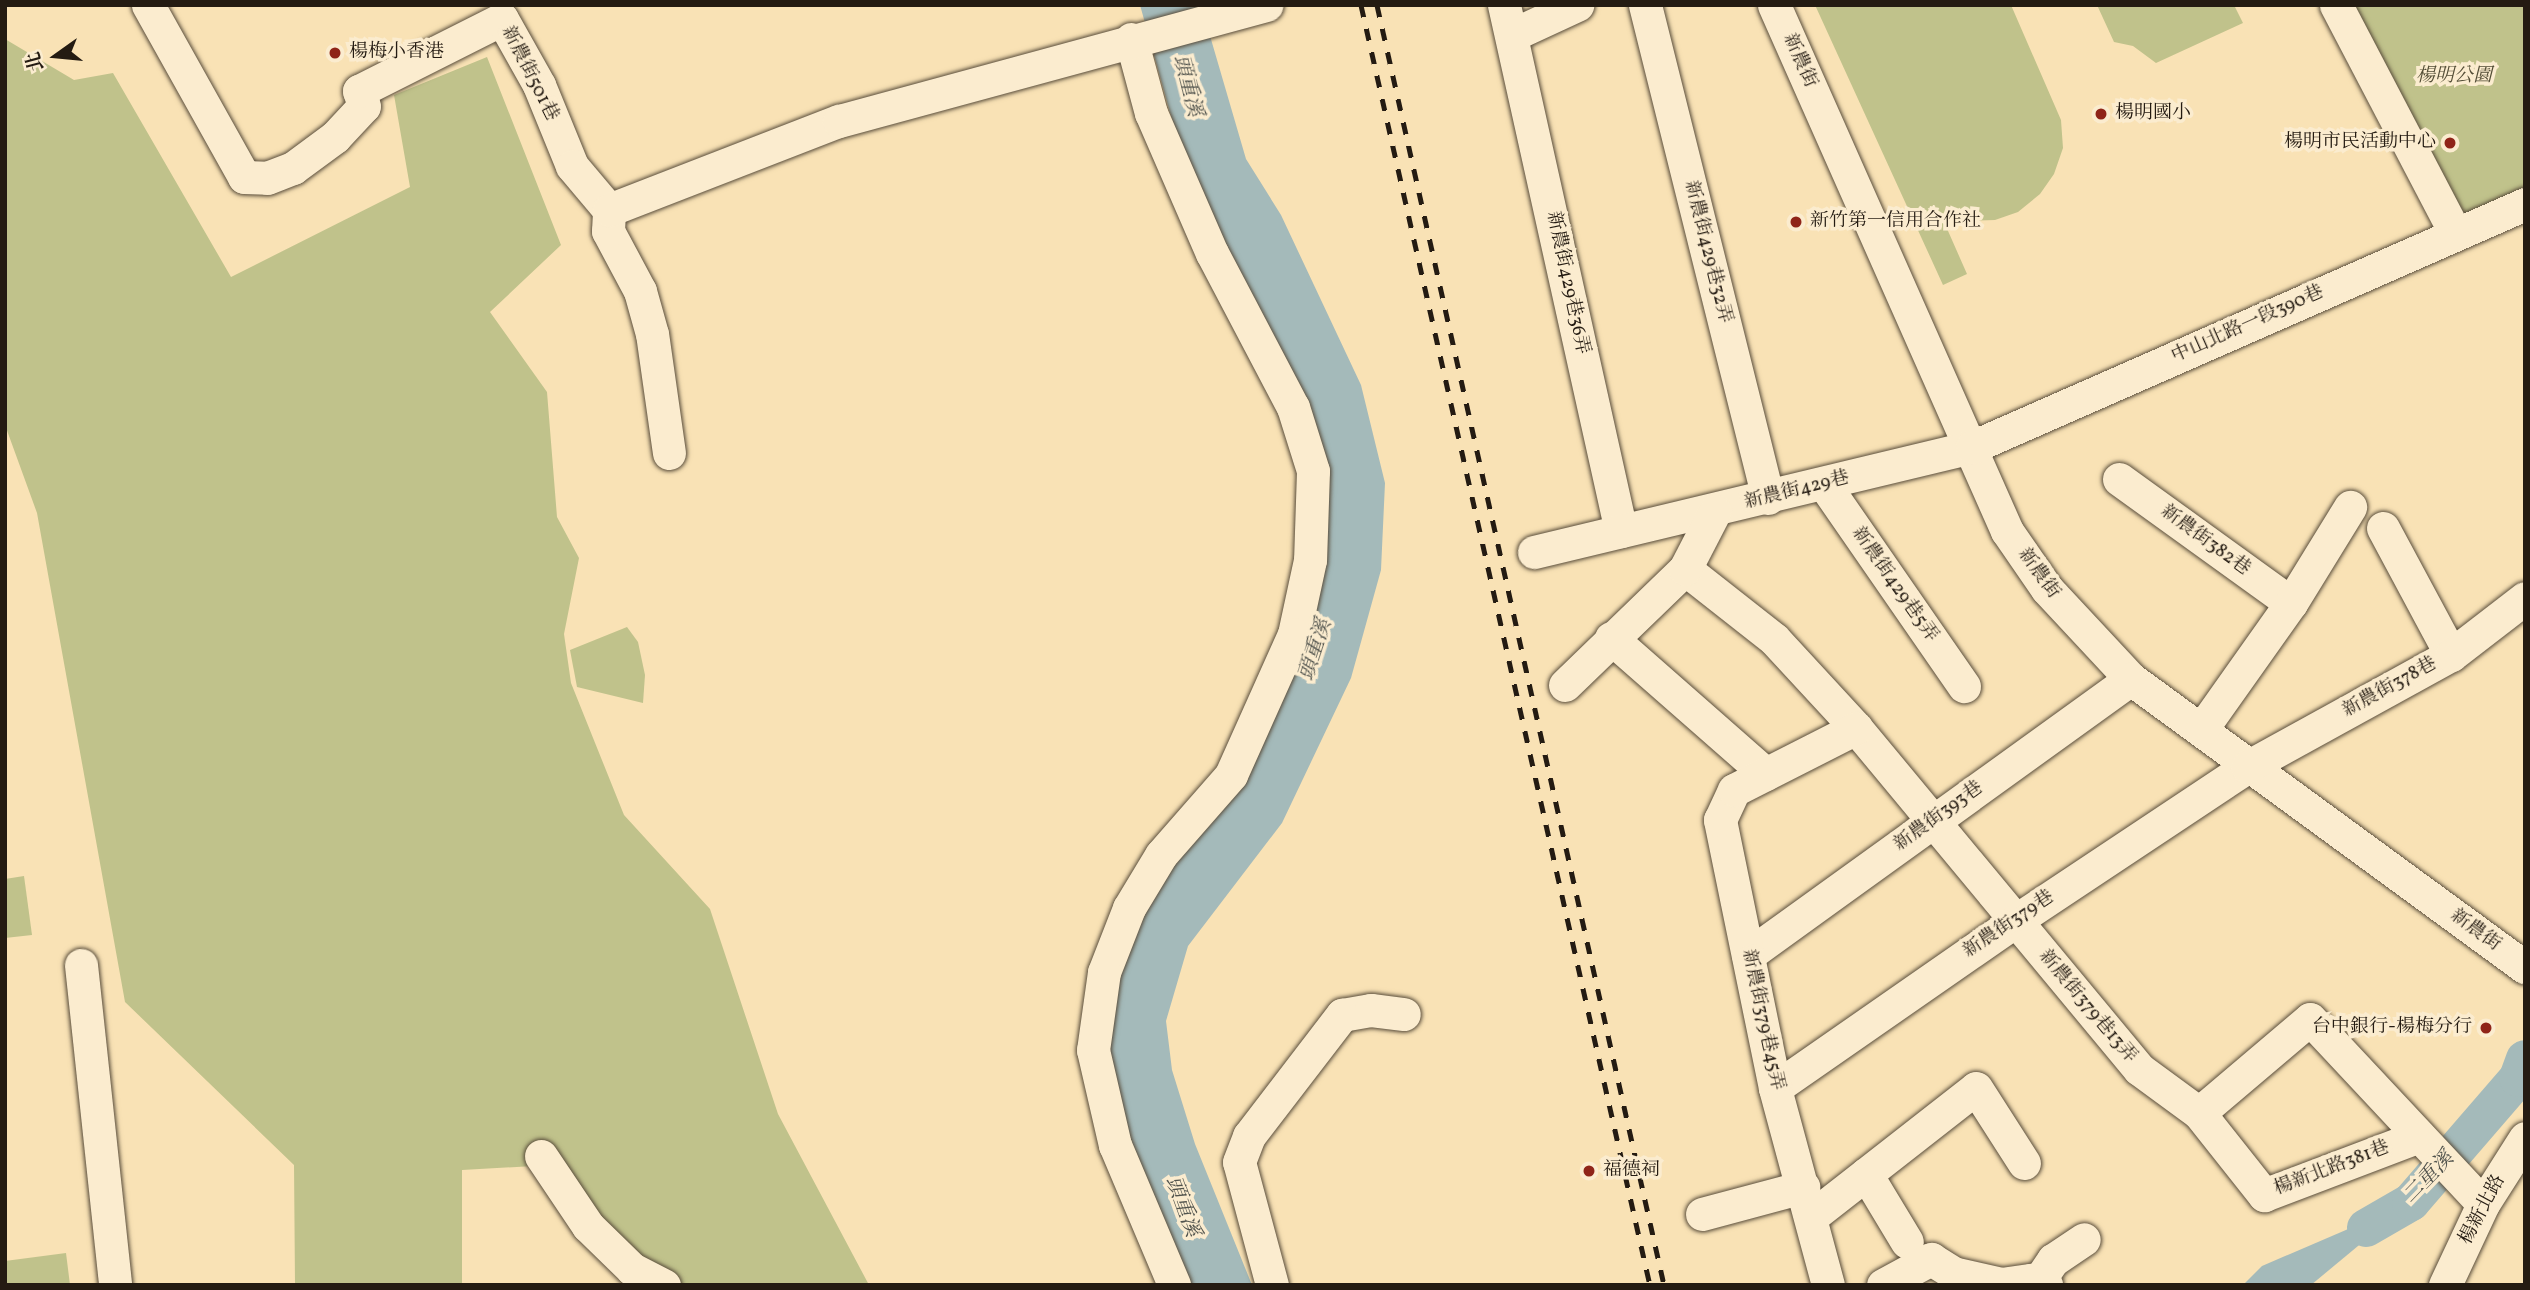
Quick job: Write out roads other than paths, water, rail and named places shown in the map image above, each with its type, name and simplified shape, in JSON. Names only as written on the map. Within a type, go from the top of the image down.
[{"type":"street","name":"新農街501巷","points":[[148,5],[244,177],[267,178],[293,168],[335,137],[363,106],[359,91],[502,19],[539,85],[572,166],[609,210]]},
{"type":"street","points":[[669,453],[652,334],[640,291],[608,231],[609,210],[839,121],[1138,37],[1267,5]]},
{"type":"street","points":[[1508,20],[1577,5]]},
{"type":"street","name":"新農街429巷32弄","points":[[1645,5],[1768,498]]},
{"type":"street","name":"新農街","points":[[1774,5],[2007,531],[2047,589],[2131,679],[2525,967]]},
{"type":"street","points":[[2336,5],[2455,233]]},
{"type":"street","name":"新農街429巷36弄","points":[[1508,20],[1621,531]]},
{"type":"street","points":[[1138,37],[1152,113],[1212,253],[1293,407],[1313,471],[1310,560],[1294,634],[1231,775],[1161,855],[1129,908],[1104,972],[1093,1050],[1115,1145],[1174,1285]]},
{"type":"street","name":"中山北路一段390巷","points":[[1972,447],[2525,204]]},
{"type":"street","name":"新農街429巷","points":[[1534,552],[1715,511],[1972,447]]},
{"type":"street","name":"新農街382巷","points":[[2119,480],[2291,603]]},
{"type":"street","name":"新農街429巷5弄","points":[[1824,484],[1964,686]]},
{"type":"street","points":[[2201,730],[2291,603],[2350,507]]},
{"type":"street","points":[[1565,685],[1685,569],[1715,511]]},
{"type":"street","points":[[2383,528],[2451,655]]},
{"type":"street","name":"新農街379巷13弄","points":[[1685,569],[1774,639],[1856,728],[2139,1069],[2199,1113]]},
{"type":"street","name":"新農街378巷","points":[[2247,766],[2451,655],[2525,598]]},
{"type":"street","points":[[1611,638],[1766,774]]},
{"type":"street","name":"新農街393巷","points":[[1748,955],[2131,679]]},
{"type":"street","name":"新農街379巷45弄","points":[[1828,1285],[1775,1088],[1720,820],[1734,790],[1856,728]]},
{"type":"street","name":"新農街379巷","points":[[1775,1088],[2015,920],[2247,766]]},
{"type":"street","points":[[80,965],[115,1285]]},
{"type":"street","points":[[1272,1285],[1239,1162],[1249,1136],[1342,1015],[1371,1010],[1404,1014]]},
{"type":"street","points":[[2199,1113],[2310,1019],[2483,1204]]},
{"type":"street","points":[[1703,1214],[1807,1202],[1866,1174],[1976,1088],[2024,1163]]},
{"type":"street","name":"楊新北路381巷","points":[[2199,1113],[2264,1195],[2419,1136]]},
{"type":"street","name":"楊新北路","points":[[2445,1285],[2483,1204],[2525,1138]]},
{"type":"street","points":[[541,1156],[589,1226],[628,1276],[664,1285]]},
{"type":"street","points":[[1866,1174],[1907,1242]]},
{"type":"street","points":[[1882,1285],[1931,1259],[1954,1279],[2002,1284],[2042,1283],[2053,1260],[2084,1239]]},
{"type":"water","name":"頭重溪","points":[[1140,5],[1201,5],[1246,159],[1281,215],[1361,385],[1385,483],[1381,570],[1351,678],[1282,823],[1188,946],[1166,1021],[1172,1070],[1195,1144],[1252,1285],[1182,1285],[1121,1137],[1104,1052],[1121,951],[1302,635],[1323,578],[1328,485],[1181,152]]},
{"type":"water","points":[[2411,1202],[2311,1285],[2243,1285],[2262,1266]]},
{"type":"waterway","name":"二重溪","points":[[2366,1228],[2411,1202],[2518,1078],[2525,1059]]},
{"type":"railway","points":[[1361,5],[1650,1285]]},
{"type":"railway","points":[[1377,5],[1664,1285]]},
{"type":"place","name":"楊梅小香港","points":[[335,53]]},
{"type":"place","name":"楊明國小","points":[[2101,114]]},
{"type":"place","name":"楊明市民活動中心","points":[[2450,143]]},
{"type":"place","name":"新竹第一信用合作社","points":[[1796,222]]},
{"type":"place","name":"台中銀行-楊梅分行","points":[[2486,1028]]},
{"type":"place","name":"福德祠","points":[[1589,1171]]},
{"type":"park label","name":"楊明公園","points":[[2454,77]]}]
